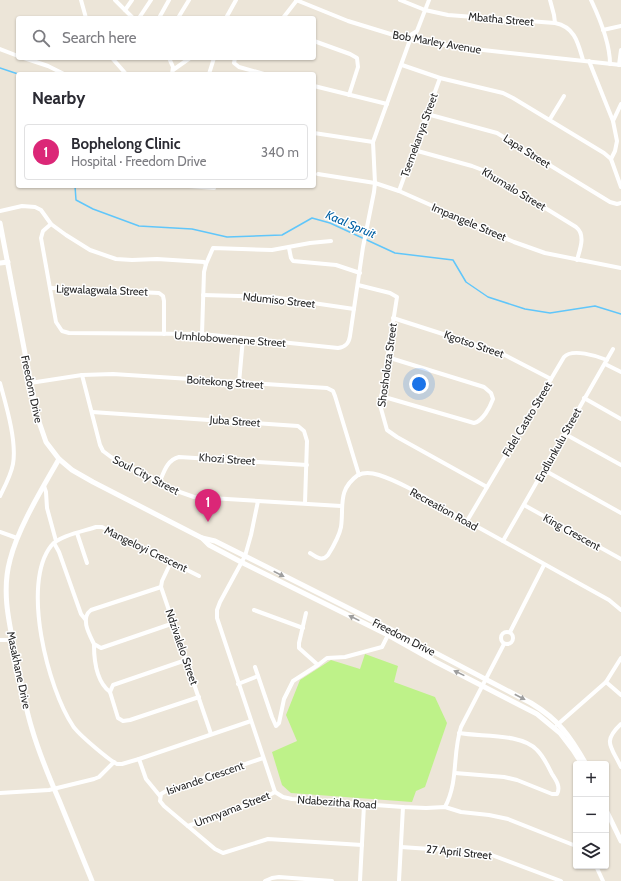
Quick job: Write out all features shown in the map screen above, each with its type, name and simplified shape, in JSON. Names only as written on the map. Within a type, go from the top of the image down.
[{"type":"street","points":[[81,0],[85,16]]},
{"type":"street","points":[[115,0],[131,16]]},
{"type":"street","points":[[125,10],[132,0]]},
{"type":"street","points":[[140,16],[151,0]]},
{"type":"street","points":[[160,16],[169,0]]},
{"type":"street","points":[[179,16],[189,0]]},
{"type":"street","points":[[227,16],[236,0]]},
{"type":"street","points":[[285,16],[297,0]]},
{"type":"street","name":"Bob Marley Avenue","points":[[297,0],[348,22],[409,39],[474,49],[620,65]]},
{"type":"street","name":"Mbatha Street","points":[[400,0],[425,10],[457,16],[555,24],[566,27],[573,32],[583,60]]},
{"type":"street","points":[[316,133],[373,142],[402,65],[409,36],[417,31],[429,0]]},
{"type":"street","points":[[550,0],[555,24]]},
{"type":"street","points":[[592,0],[609,49],[610,64]]},
{"type":"street","points":[[603,30],[621,26]]},
{"type":"street","points":[[316,42],[357,58],[358,66],[349,95]]},
{"type":"street","points":[[0,49],[16,55]]},
{"type":"street","points":[[620,65],[621,50]]},
{"type":"street","points":[[30,60],[60,72]]},
{"type":"street","points":[[114,60],[124,72]]},
{"type":"street","points":[[169,60],[172,72],[187,60]]},
{"type":"street","points":[[210,72],[213,60]]},
{"type":"street","points":[[235,60],[234,63],[239,67],[257,72]]},
{"type":"street","points":[[589,61],[613,121],[617,141],[611,159]]},
{"type":"street","points":[[402,65],[440,78],[508,95],[520,101],[604,153],[611,159],[621,187]]},
{"type":"street","name":"Tsemekanya Street","points":[[399,192],[440,78]]},
{"type":"street","points":[[316,87],[387,104]]},
{"type":"street","points":[[550,119],[564,96]]},
{"type":"street","points":[[613,121],[621,104]]},
{"type":"street","name":"Lapa Street","points":[[427,114],[497,133],[610,202],[617,204],[621,203]]},
{"type":"street","name":"Umhlobowenene Street","points":[[51,224],[43,231],[41,236],[56,322],[62,331],[69,333],[202,334],[342,348],[349,342],[366,228],[375,183],[373,142]]},
{"type":"street","name":"Khumalo Street","points":[[414,150],[485,171],[576,226],[581,232],[582,236],[577,260]]},
{"type":"street","name":"Impangele Street","points":[[318,174],[375,183],[530,248],[545,253],[621,268]]},
{"type":"street","points":[[0,211],[22,206],[35,206],[41,210],[51,224],[87,248],[116,259],[184,260],[201,261],[206,264]]},
{"type":"street","name":"Freedom Drive","points":[[0,223],[39,424],[46,442],[59,460],[72,470],[93,482],[202,538],[215,541],[245,556],[535,705],[571,739],[584,761]]},
{"type":"street","points":[[202,334],[204,272],[211,250],[214,248],[265,250],[289,248],[310,243],[332,241]]},
{"type":"street","points":[[289,248],[291,258],[293,260],[336,265],[360,272]]},
{"type":"street","points":[[0,263],[8,262]]},
{"type":"street","name":"Shosholoza Street","points":[[358,285],[396,295],[397,300],[380,409],[384,425],[388,432],[487,487]]},
{"type":"street","name":"Ligwalagwala Street","points":[[50,288],[159,293],[163,296],[164,301],[164,334]]},
{"type":"street","name":"Ndumiso Street","points":[[203,295],[272,297],[354,309]]},
{"type":"street","name":"Kgotso Street","points":[[394,318],[499,352],[550,379]]},
{"type":"street","points":[[239,382],[243,338]]},
{"type":"street","name":"Endlunkulu Street","points":[[503,541],[613,350]]},
{"type":"street","name":"Fidel Castro Street","points":[[467,521],[564,357],[569,353],[594,356],[606,362]]},
{"type":"street","points":[[381,396],[474,423],[482,419],[493,399],[491,392],[484,387],[387,357]]},
{"type":"street","points":[[606,362],[621,372]]},
{"type":"street","name":"Boitekong Street","points":[[30,383],[82,375],[114,374],[325,388],[330,390],[335,396],[359,475]]},
{"type":"street","name":"Soul City Street","points":[[82,375],[100,445],[103,451],[111,457],[177,491],[190,496],[341,506]]},
{"type":"street","points":[[0,383],[14,446],[13,463],[10,474],[0,496]]},
{"type":"street","points":[[584,398],[621,418]]},
{"type":"street","name":"Juba Street","points":[[92,412],[295,425],[303,429],[306,436],[307,465],[305,503]]},
{"type":"street","points":[[565,434],[621,465]]},
{"type":"street","name":"Khozi Street","points":[[160,481],[169,462],[179,457],[307,465]]},
{"type":"street","name":"Masakhane Drive","points":[[59,460],[17,538],[9,560],[6,603],[12,640],[31,728],[54,789],[92,881]]},
{"type":"street","points":[[544,470],[621,513]]},
{"type":"street","name":"Recreation Road","points":[[359,475],[371,473],[385,477],[609,600],[621,610]]},
{"type":"street","points":[[310,553],[320,558],[326,558],[328,555],[340,528],[341,506],[345,490],[359,475]]},
{"type":"street","points":[[44,486],[47,508],[55,542],[94,645],[94,658],[103,686],[110,692],[118,718],[124,721],[130,720],[199,697]]},
{"type":"street","points":[[258,500],[245,556],[217,610],[218,622],[275,792]]},
{"type":"street","name":"King Crescent","points":[[524,505],[621,559]]},
{"type":"street","name":"Mangeloyi Crescent","points":[[55,542],[96,527],[104,527],[199,576]]},
{"type":"street","points":[[0,532],[17,538]]},
{"type":"street","points":[[77,533],[87,563]]},
{"type":"street","name":"Freedom Drive","points":[[202,538],[208,544],[242,562],[537,714],[557,726],[580,761]]},
{"type":"street","points":[[55,542],[47,552],[42,567],[38,598],[40,622],[51,677],[59,698],[74,728],[114,762],[120,764],[251,721]]},
{"type":"street","points":[[85,619],[87,613],[91,610],[161,587],[171,562]]},
{"type":"street","points":[[510,632],[544,565]]},
{"type":"street","name":"Ndzivalelo Street","points":[[161,587],[211,734]]},
{"type":"street","points":[[254,610],[303,628]]},
{"type":"street","points":[[306,613],[299,649],[318,666]]},
{"type":"street","points":[[94,645],[99,648],[104,647],[174,623]]},
{"type":"street","points":[[504,644],[501,640],[501,635],[505,632],[510,632]]},
{"type":"street","points":[[445,807],[451,793],[455,773],[459,733],[466,715],[504,644],[508,644],[512,641],[513,636],[510,632]]},
{"type":"street","points":[[255,667],[276,726],[280,721],[284,699],[292,683],[318,666],[327,658],[349,656],[382,647],[388,636]]},
{"type":"street","points":[[0,640],[12,640]]},
{"type":"street","points":[[557,726],[606,682],[621,658]]},
{"type":"street","points":[[110,692],[111,687],[114,684],[186,660]]},
{"type":"street","points":[[238,684],[258,676]]},
{"type":"street","points":[[606,682],[621,695]]},
{"type":"street","points":[[621,724],[612,734],[610,742],[621,767]]},
{"type":"street","points":[[455,773],[504,777],[552,794],[557,794],[559,791],[558,784],[542,756],[534,746],[517,739],[459,733]]},
{"type":"street","name":"Isivande Crescent","points":[[263,758],[166,790],[160,796],[161,803],[215,849],[223,853],[268,839],[362,845]]},
{"type":"street","points":[[139,759],[146,779],[160,796]]},
{"type":"street","points":[[0,793],[54,789],[97,778],[114,762]]},
{"type":"street","name":"Ndabezitha Road","points":[[275,792],[283,797],[292,799],[364,805],[426,808],[445,807],[461,812],[508,819],[573,845]]},
{"type":"street","name":"Umnyama Street","points":[[188,826],[258,801],[275,792]]},
{"type":"street","points":[[360,881],[364,805]]},
{"type":"street","points":[[399,881],[403,807]]},
{"type":"street","points":[[609,816],[621,840]]},
{"type":"street","name":"27 April Street","points":[[401,847],[489,854],[561,881]]},
{"type":"street","points":[[597,869],[603,881]]},
{"type":"street","points":[[265,881],[279,877],[332,881]]},
{"type":"green space","points":[[365,654],[398,666],[394,682],[435,697],[447,723],[425,787],[416,791],[412,802],[291,793],[282,785],[272,752],[297,741],[286,715],[300,680],[331,660],[360,669]]},
{"type":"waterway","name":"Kaal Spruit","points":[[0,68],[16,73]]},
{"type":"waterway","name":"Kaal Spruit","points":[[75,188],[76,200],[93,209],[139,226],[192,229],[227,237],[282,235],[312,218],[330,223],[395,253],[453,260],[466,282],[488,297],[525,309],[550,313],[595,306],[621,314]]},
{"type":"place","name":"Bophelong Clinic","points":[[208,522]]}]
